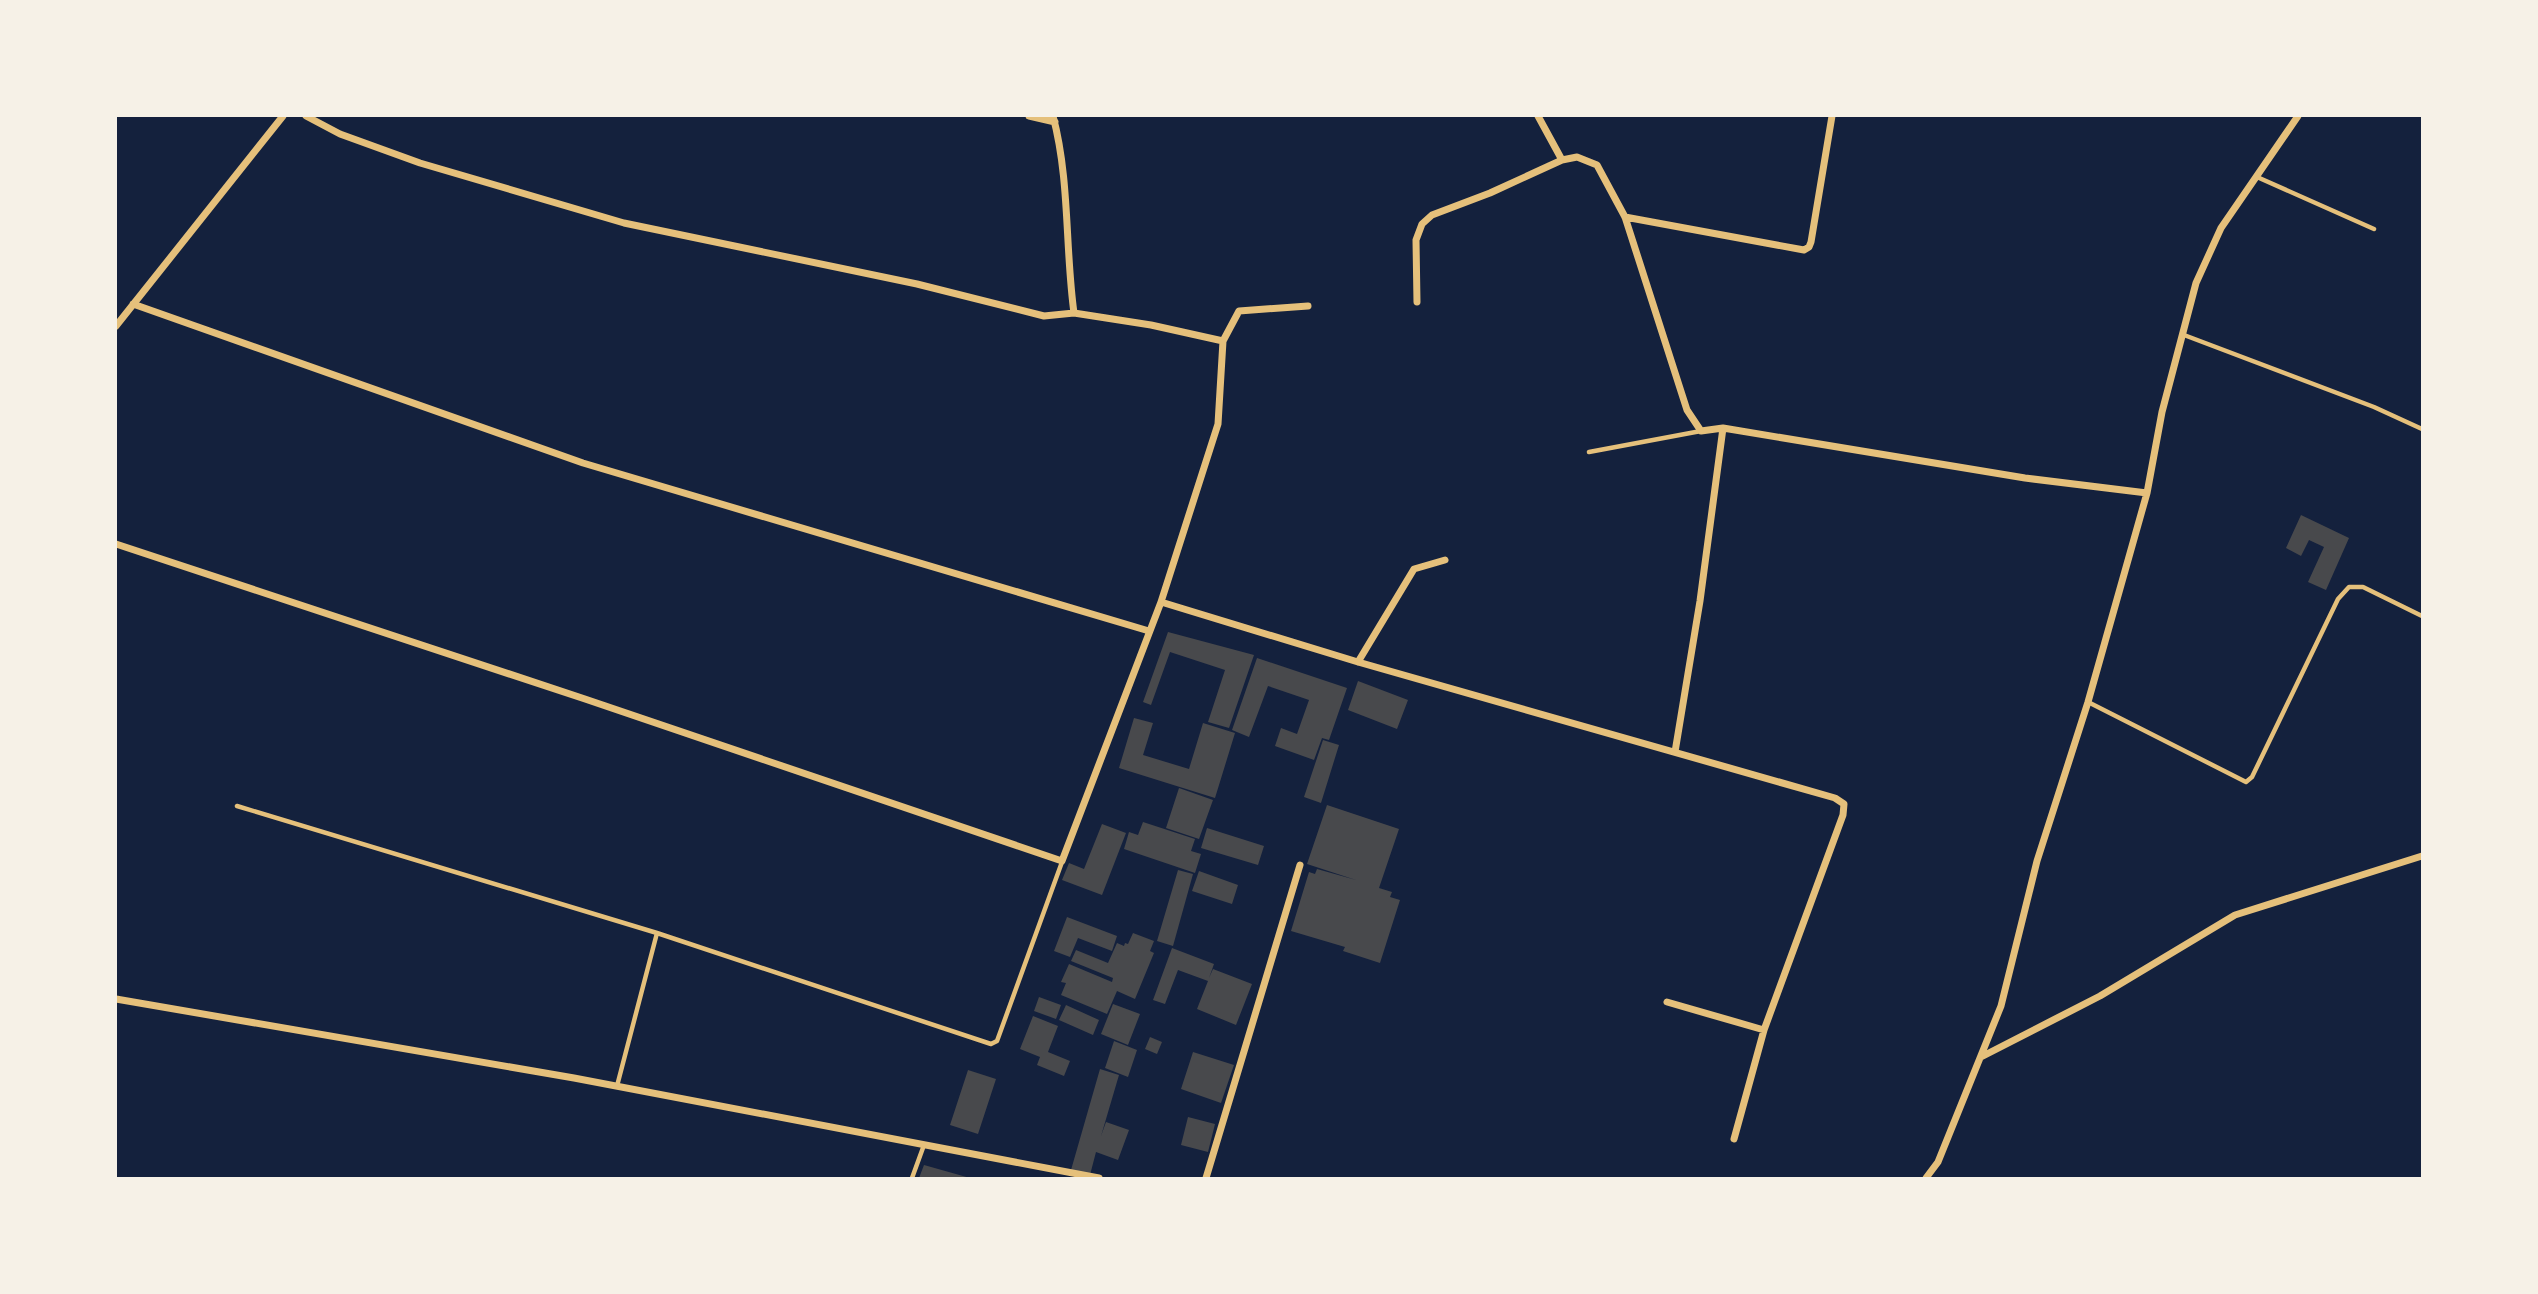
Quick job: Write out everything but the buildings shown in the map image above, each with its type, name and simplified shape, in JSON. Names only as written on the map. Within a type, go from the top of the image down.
[{"type":"street","points":[[116,326],[283,116]]},
{"type":"street","points":[[305,116],[340,134],[420,163],[624,223],[916,285],[1044,316],[1074,313],[1151,325],[1223,341]]},
{"type":"street","points":[[1030,116],[1054,119],[1066,203],[1068,268],[1074,313]]},
{"type":"street","points":[[1538,116],[1562,160]]},
{"type":"street","points":[[1625,217],[1804,250],[1811,242],[1832,116]]},
{"type":"street","points":[[1926,1178],[1938,1162],[2001,1006],[2037,860],[2088,702],[2147,493],[2162,412],[2196,284],[2221,228],[2298,116]]},
{"type":"street","points":[[1417,302],[1416,240],[1422,224],[1432,215],[1490,193],[1562,160],[1577,158],[1597,165],[1625,217],[1687,410],[1701,431],[1723,428],[2025,478],[2147,493]]},
{"type":"street","points":[[133,304],[583,463],[1149,631]]},
{"type":"street","points":[[116,544],[1062,861],[1161,602],[1218,424],[1223,341],[1239,311],[1308,306]]},
{"type":"street","points":[[1675,752],[1700,601],[1723,428]]},
{"type":"street","points":[[1358,662],[1413,569],[1445,561]]},
{"type":"street","points":[[1161,602],[1358,662],[1835,798],[1844,804],[1843,815],[1764,1030],[1734,1139]]},
{"type":"street","points":[[1980,1057],[2101,996],[2235,915],[2423,856]]},
{"type":"street","points":[[1206,1178],[1300,865]]},
{"type":"street","points":[[116,999],[617,1086],[1099,1178]]},
{"type":"street","points":[[1667,1002],[1764,1030]]},
{"type":"lane","points":[[2256,177],[2374,229]]},
{"type":"lane","points":[[2184,335],[2374,407],[2423,429]]},
{"type":"lane","points":[[1589,452],[1701,431]]},
{"type":"lane","points":[[2088,702],[2246,782],[2252,777],[2338,599],[2349,587],[2363,587],[2423,615]]},
{"type":"lane","points":[[237,806],[657,933],[991,1044],[997,1041],[1062,861]]},
{"type":"lane","points":[[617,1086],[657,933]]},
{"type":"lane","points":[[912,1178],[924,1144]]}]
